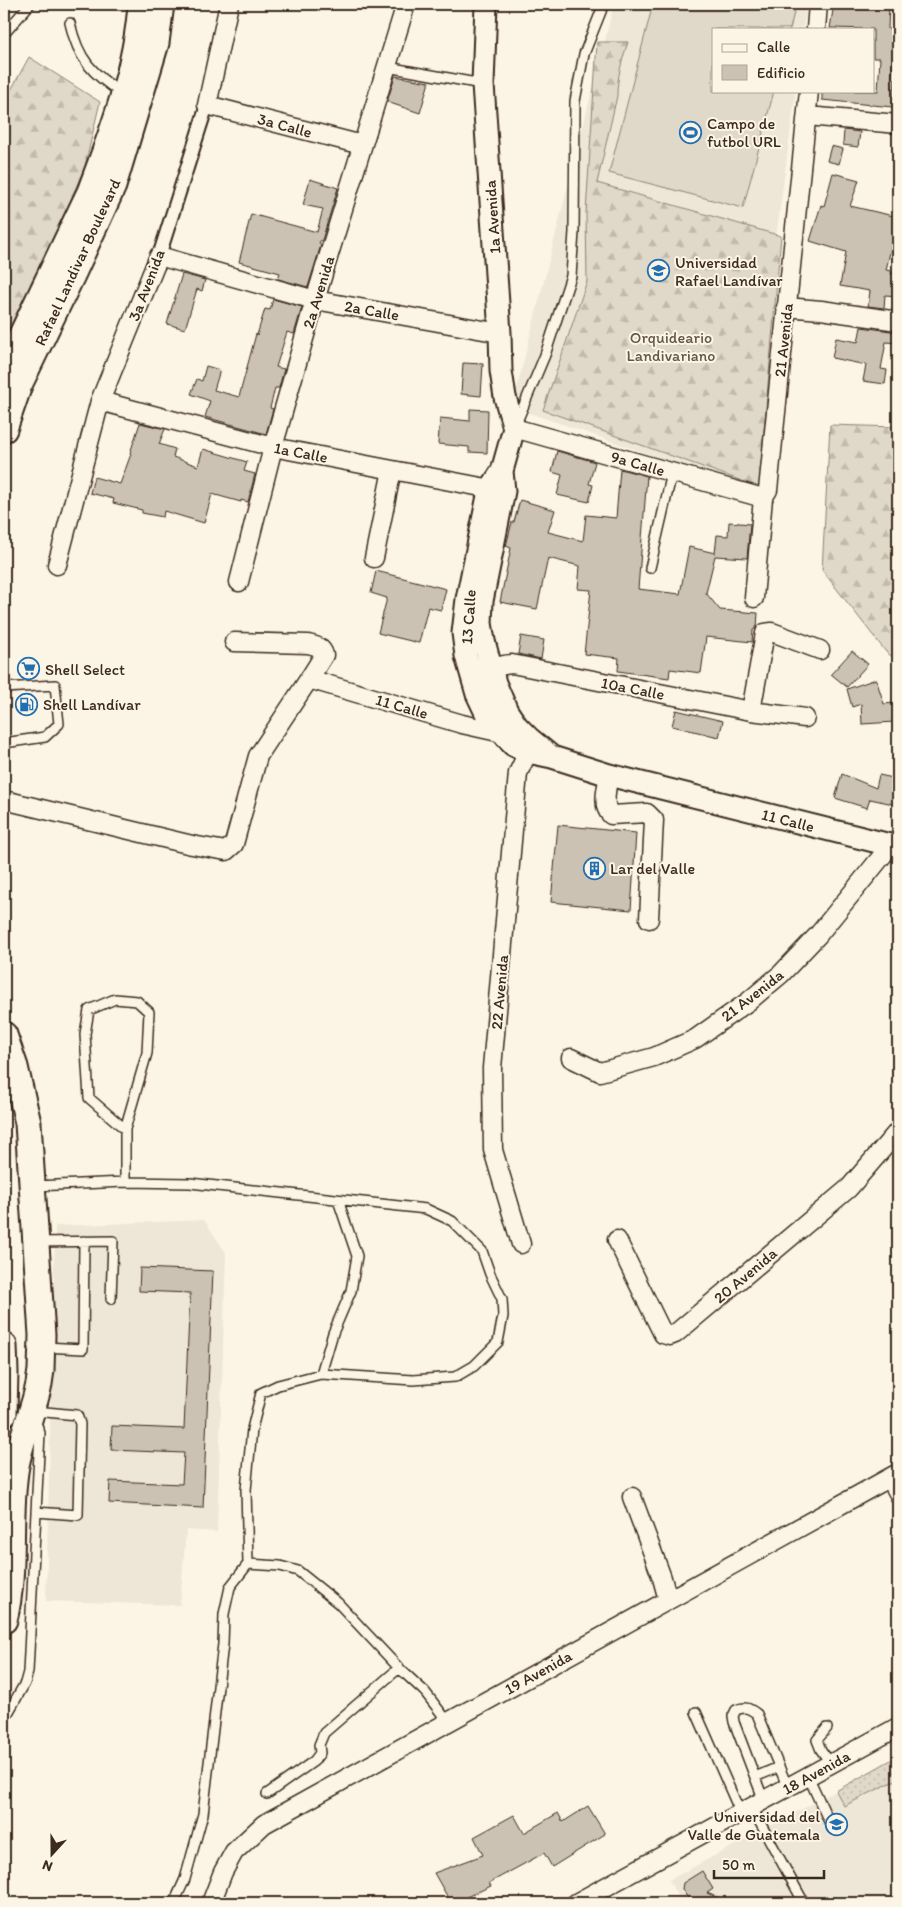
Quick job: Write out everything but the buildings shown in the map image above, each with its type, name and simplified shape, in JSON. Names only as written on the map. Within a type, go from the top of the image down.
[{"type":"main road","name":"Rafael Landivar Boulevard","points":[[4,372],[90,192],[123,94],[137,38],[141,4]]},
{"type":"main road","name":"Rafael Landivar Boulevard","points":[[4,429],[19,385],[113,186],[156,43],[161,4]]},
{"type":"main road","points":[[4,1036],[15,1067],[28,1123],[42,1347],[42,1370],[38,1391],[15,1473],[12,1500],[9,1599],[4,1620]]},
{"type":"main road","points":[[4,1105],[16,1112],[28,1123]]},
{"type":"main road","points":[[4,1346],[4,1413]]},
{"type":"street","name":"3a Avenida","points":[[57,565],[100,401],[159,256],[207,105],[229,4]]},
{"type":"street","name":"2a Avenida","points":[[239,582],[273,447],[315,300],[406,4]]},
{"type":"street","name":"1a Avenida","points":[[486,4],[483,84],[501,371],[505,397],[514,428]]},
{"type":"street","points":[[816,28],[818,4]]},
{"type":"street","name":"21 Avenida","points":[[754,598],[763,498],[768,490],[809,92]]},
{"type":"street","name":"3a Calle","points":[[207,105],[362,145]]},
{"type":"street","points":[[807,116],[898,124]]},
{"type":"street","name":"2a Calle","points":[[159,256],[315,300],[500,333]]},
{"type":"street","points":[[786,307],[898,321]]},
{"type":"street","name":"1a Calle","points":[[100,401],[273,447],[392,470],[498,483]]},
{"type":"street","name":"9a Calle","points":[[514,428],[763,498]]},
{"type":"street","name":"13 Calle","points":[[514,428],[467,599],[463,634],[466,656],[477,694],[486,713],[513,745],[529,746]]},
{"type":"street","points":[[374,558],[392,470]]},
{"type":"street","name":"13 Calle","points":[[498,483],[482,601],[481,623],[490,670],[507,711],[529,746]]},
{"type":"street","points":[[751,711],[765,632],[772,632],[820,650]]},
{"type":"street","points":[[4,800],[192,845],[226,851],[234,844],[258,756],[324,655],[323,650],[319,647],[308,644],[234,642]]},
{"type":"street","name":"10a Calle","points":[[490,670],[501,665],[512,664],[751,711],[804,718]]},
{"type":"street","points":[[477,694],[482,678],[490,670]]},
{"type":"street","name":"11 Calle","points":[[309,679],[462,724],[503,734]]},
{"type":"street","name":"11 Calle","points":[[529,746],[552,757],[609,775],[895,846]]},
{"type":"street","name":"22 Avenida","points":[[521,1244],[493,1150],[492,1068],[518,773],[529,746]]},
{"type":"street","points":[[609,775],[607,812],[611,815],[632,812],[647,813],[654,820],[649,919]]},
{"type":"street","name":"21 Avenida","points":[[570,1058],[600,1072],[654,1057],[695,1038],[750,1000],[781,974],[818,935],[895,846]]},
{"type":"street","name":"20 Avenida","points":[[617,1240],[662,1334],[670,1336],[675,1334],[849,1188],[898,1131]]},
{"type":"street","name":"19 Avenida","points":[[211,1903],[223,1872],[234,1852],[264,1824],[892,1477]]},
{"type":"street","points":[[632,1497],[662,1578],[668,1600]]},
{"type":"street","name":"18 Avenida","points":[[576,1903],[753,1808],[898,1727]]},
{"type":"lane","points":[[4,34],[30,4]]},
{"type":"lane","points":[[514,428],[545,355],[571,276],[574,232],[575,101],[584,54],[604,4]]},
{"type":"lane","points":[[70,23],[74,42],[82,58],[106,82],[123,94]]},
{"type":"lane","points":[[387,67],[483,84]]},
{"type":"lane","points":[[650,568],[672,473]]},
{"type":"lane","points":[[4,688],[55,685],[59,724],[45,738],[4,743]]},
{"type":"lane","points":[[124,1129],[89,1098],[85,1034],[89,1010],[115,999],[137,1001],[149,1012],[147,1053],[124,1129],[125,1182]]},
{"type":"lane","points":[[32,1186],[125,1182],[190,1183],[426,1209],[452,1221],[482,1251],[490,1274],[502,1298],[503,1316],[498,1342],[474,1366],[455,1377],[413,1380],[321,1374],[278,1385],[261,1394],[252,1429],[246,1490],[248,1564],[230,1587],[224,1614],[223,1644],[203,1814],[185,1879],[174,1903]]},
{"type":"lane","points":[[321,1374],[333,1333],[351,1291],[357,1256],[338,1200]]},
{"type":"lane","points":[[42,1347],[83,1349],[84,1241]]},
{"type":"lane","points":[[36,1242],[113,1241],[111,1299]]},
{"type":"lane","points":[[4,1720],[25,1683],[28,1672],[36,1512],[40,1433],[32,1411],[78,1417],[78,1514],[36,1512]]},
{"type":"lane","points":[[892,1477],[898,1502]]},
{"type":"lane","points":[[248,1564],[280,1566],[298,1571],[338,1603],[399,1668],[426,1692],[448,1722]]},
{"type":"lane","points":[[267,1794],[314,1761],[320,1752],[319,1745],[324,1733],[399,1668]]},
{"type":"lane","points":[[753,1808],[755,1777],[734,1722],[733,1716],[736,1710],[750,1708],[757,1714],[788,1788]]},
{"type":"lane","points":[[696,1712],[753,1808],[804,1903]]},
{"type":"lane","points":[[827,1728],[817,1740],[821,1750],[831,1764]]},
{"type":"lane","points":[[755,1777],[779,1767]]},
{"type":"lane","points":[[808,1776],[832,1828]]},
{"type":"shaded area","name":"Universidad Rafael Landívar","points":[[614,4],[807,4],[803,28],[712,28],[712,92],[796,92],[764,325],[749,489],[512,407]]},
{"type":"shaded area","points":[[204,1220],[226,1253],[217,1532],[186,1530],[180,1605],[46,1601],[55,1226]]},
{"type":"shaded area","name":"Universidad del Valle de Guatemala","points":[[898,1756],[898,1903],[681,1903],[669,1880]]},
{"type":"green space","name":"Campo de futbol URL","points":[[653,4],[796,4],[790,28],[712,28],[712,92],[774,92],[743,208],[609,173]]},
{"type":"green space","name":"Orquideario Landivariano","points":[[597,42],[628,42],[620,69],[617,96],[597,183],[781,236],[759,487],[543,410],[587,281],[586,212]]},
{"type":"green space","points":[[29,57],[100,102],[85,166],[48,254],[4,341],[4,98],[10,92]]},
{"type":"green space","points":[[830,425],[898,427],[898,661],[886,652],[822,570]]},
{"type":"green space","points":[[898,1756],[898,1779],[844,1806],[836,1791]]},
{"type":"place","name":"Campo de futbol URL","points":[[691,132]]},
{"type":"place","name":"Universidad Rafael Landívar","points":[[659,271]]},
{"type":"place","name":"Shell Select","points":[[29,669]]},
{"type":"place","name":"Shell Landívar","points":[[27,704]]},
{"type":"place","name":"Lar del Valle","points":[[594,868]]},
{"type":"place","name":"Universidad del Valle de Guatemala","points":[[836,1825]]}]
